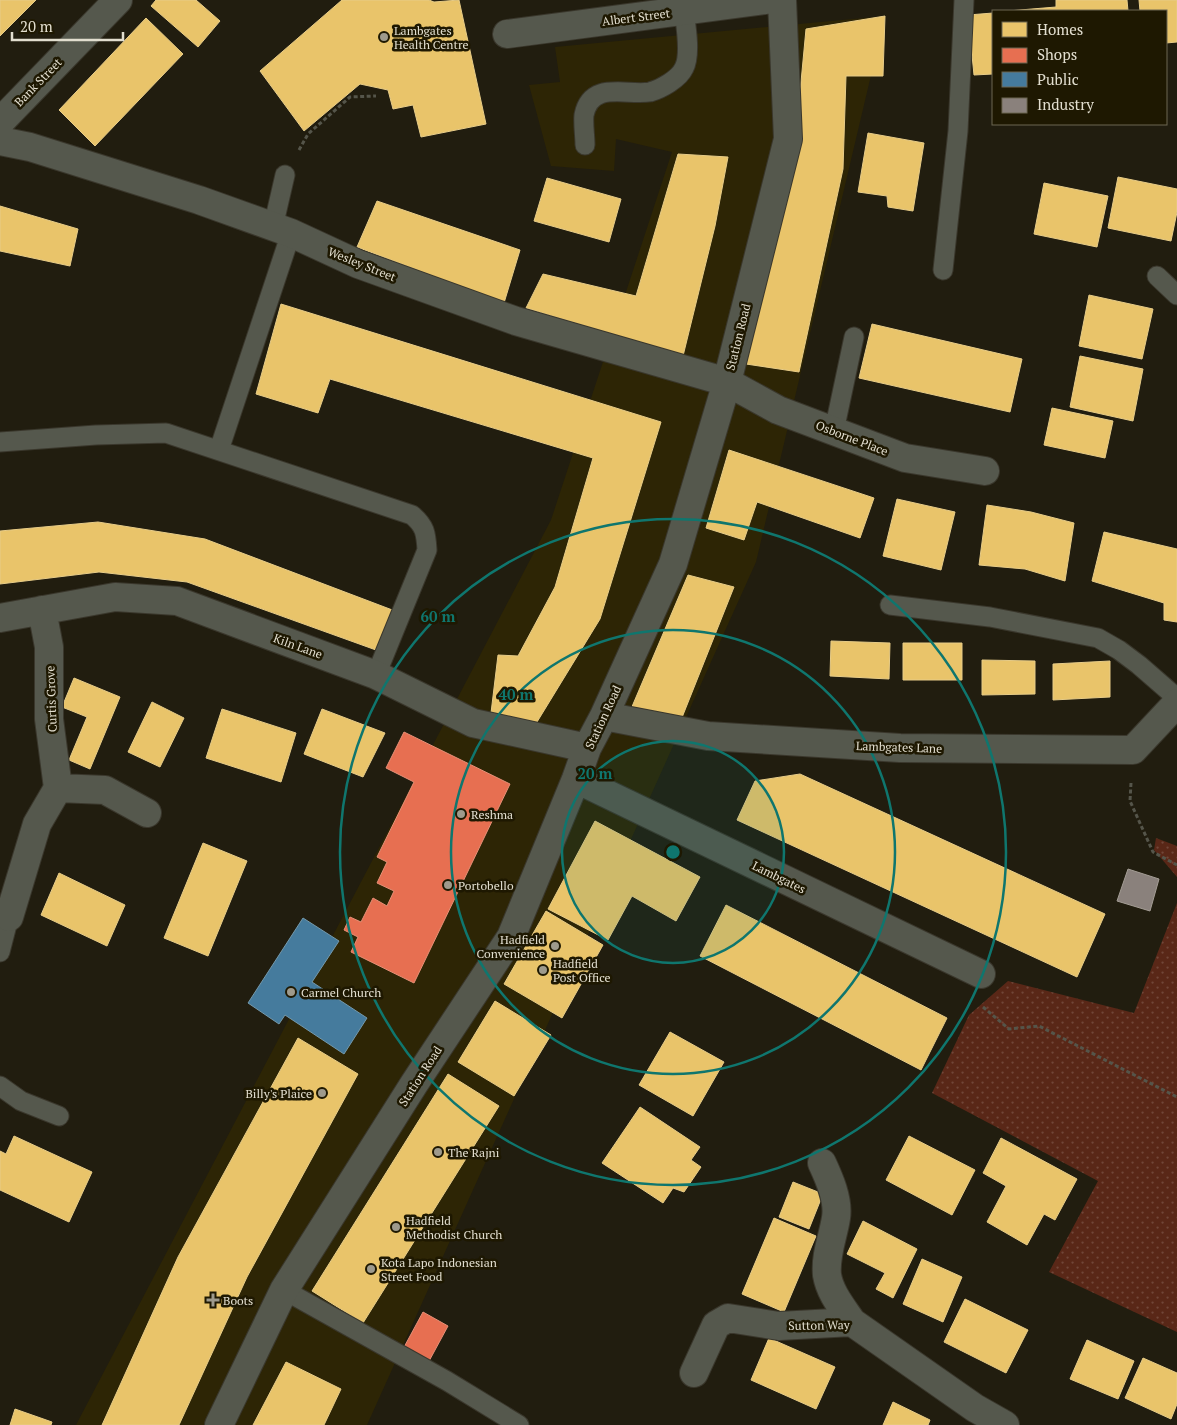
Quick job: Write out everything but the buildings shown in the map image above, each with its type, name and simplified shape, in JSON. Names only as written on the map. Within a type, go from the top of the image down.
[{"type":"street","name":"Bank Street","points":[[0,122],[118,0]]},
{"type":"street","name":"Albert Street","points":[[507,34],[765,0]]},
{"type":"street","name":"Station Road","points":[[219,1425],[284,1290],[414,1084],[511,936],[587,748],[604,716],[673,564],[727,382],[788,140],[782,0]]},
{"type":"street","name":"Wesley Street","points":[[0,141],[30,147],[190,197],[282,230],[358,264],[516,321],[727,382]]},
{"type":"street","name":"Osborne Place","points":[[727,382],[778,410],[905,458],[985,471]]},
{"type":"street","name":"Kiln Lane","points":[[0,618],[115,597],[178,601],[376,675],[473,723],[587,748]]},
{"type":"street","name":"Curtis Grove","points":[[42,610],[50,647],[49,719],[58,788]]},
{"type":"street","points":[[1133,750],[1177,703]]},
{"type":"street","name":"Lambgates Lane","points":[[604,716],[708,736],[890,748],[1133,750]]},
{"type":"street","name":"Lambgates","points":[[576,779],[981,974]]},
{"type":"street","points":[[9,917],[37,824],[58,788],[105,790],[147,813]]},
{"type":"street","points":[[822,1163],[832,1185],[837,1216],[829,1246],[827,1275],[835,1298],[852,1322]]},
{"type":"street","name":"Sutton Way","points":[[694,1373],[716,1326],[728,1318],[779,1326],[852,1322],[975,1408],[1005,1425]]},
{"type":"lane","points":[[943,270],[958,131],[964,0]]},
{"type":"lane","points":[[585,145],[584,114],[591,100],[601,93],[618,91],[650,92],[670,82],[684,69],[688,54],[684,11]]},
{"type":"lane","points":[[219,450],[282,230],[285,175]]},
{"type":"lane","points":[[1157,276],[1177,295]]},
{"type":"lane","points":[[834,432],[854,337]]},
{"type":"lane","points":[[0,442],[96,435],[166,433],[412,515],[422,523],[426,536],[427,550],[376,675]]},
{"type":"lane","points":[[890,605],[990,617],[1098,638],[1119,650],[1139,665],[1177,698]]},
{"type":"lane","points":[[0,952],[9,917]]},
{"type":"lane","points":[[0,1086],[21,1101],[59,1116]]},
{"type":"lane","points":[[284,1290],[447,1381],[519,1425]]},
{"type":"path","points":[[285,175],[308,134],[350,97],[376,96]]},
{"type":"path","points":[[1133,750],[1130,801],[1153,852],[1177,864]]},
{"type":"path","points":[[981,974],[977,1000],[997,1021],[1008,1029],[1039,1026],[1177,1097]]},
{"type":"shaded area","points":[[885,16],[756,562],[367,1425],[76,1425],[551,520],[672,152],[616,139],[614,171],[551,166],[529,85],[560,82],[555,47]]},
{"type":"shaded area","points":[[1156,838],[1177,846],[1177,877],[1154,850]]},
{"type":"shaded area","points":[[1177,903],[1177,1332],[1049,1272],[1098,1181],[932,1093],[969,1015],[1008,981],[1134,1013]]},
{"type":"place","name":"Lambgates Health Centre","points":[[384,37]]},
{"type":"place","name":"Reshma","points":[[461,814]]},
{"type":"place","name":"Portobello","points":[[448,885]]},
{"type":"place","name":"Hadfield Convenience","points":[[555,946]]},
{"type":"place","name":"Hadfield Post Office","points":[[543,970]]},
{"type":"place","name":"Carmel Church","points":[[291,992]]},
{"type":"place","name":"Billy's Plaice","points":[[322,1093]]},
{"type":"place","name":"The Rajni","points":[[438,1152]]},
{"type":"place","name":"Hadfield Methodist Church","points":[[396,1227]]},
{"type":"place","name":"Kota Lapo Indonesian Street Food","points":[[371,1269]]},
{"type":"place","name":"Boots","points":[[213,1300]]}]
